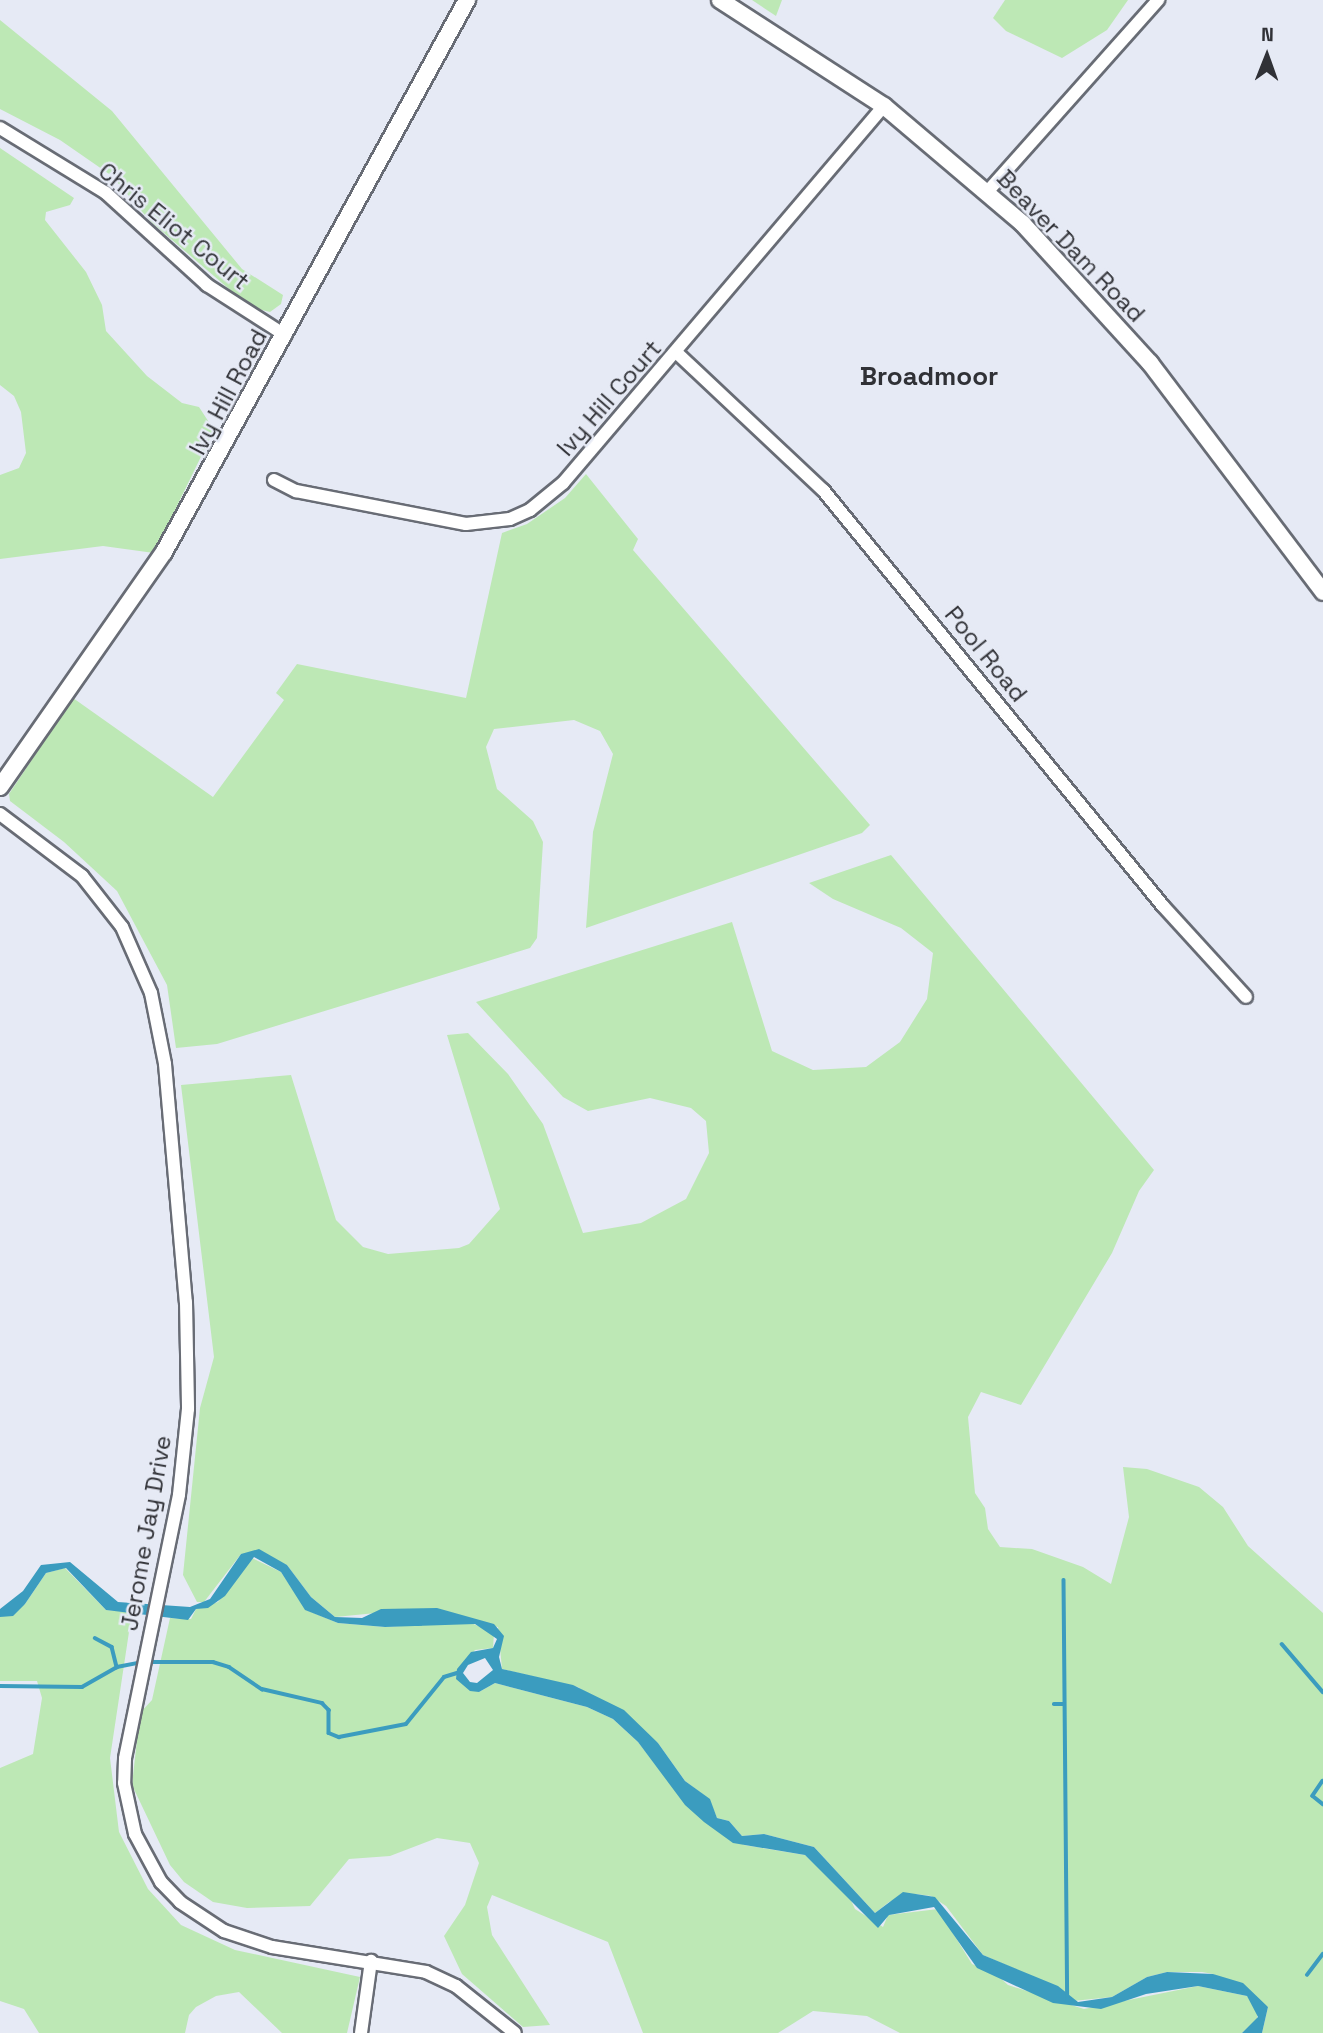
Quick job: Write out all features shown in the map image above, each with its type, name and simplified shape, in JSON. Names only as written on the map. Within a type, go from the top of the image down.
[{"type":"street","name":"Ivy Hill Road","points":[[0,787],[164,552],[467,0]]},
{"type":"street","name":"Beaver Dam Road","points":[[720,0],[884,106],[988,191],[1063,264],[1150,363],[1323,592]]},
{"type":"street","points":[[988,191],[1158,0]]},
{"type":"street","name":"Ivy Hill Court","points":[[274,480],[296,491],[466,524],[510,519],[530,510],[563,483],[677,353],[884,106]]},
{"type":"street","name":"Chris Eliot Court","points":[[0,128],[106,194],[207,285],[285,335]]},
{"type":"street","name":"Pool Road","points":[[677,353],[786,452],[841,510],[1163,906],[1246,997]]},
{"type":"street","name":"Jerome Jay Drive","points":[[0,814],[57,853],[102,900],[139,960],[159,1024],[188,1358],[179,1495],[137,1692],[124,1783],[135,1835],[160,1882],[202,1919],[248,1941],[426,1972],[456,1986],[515,2033]]},
{"type":"street","points":[[361,2033],[371,1961]]},
{"type":"green space","points":[[752,0],[782,0],[776,16]]},
{"type":"green space","points":[[1005,0],[1128,0],[1107,30],[1062,58],[1006,31],[993,18]]},
{"type":"green space","points":[[0,20],[112,111],[242,269],[283,295],[281,304],[270,312],[250,307],[150,221],[112,176],[60,140],[0,109]]},
{"type":"green space","points":[[0,148],[74,198],[70,205],[46,212],[45,220],[86,272],[102,305],[106,331],[147,376],[182,403],[199,407],[214,430],[154,553],[103,546],[0,559],[0,475],[19,468],[26,453],[21,412],[14,396],[0,385]]},
{"type":"green space","points":[[586,474],[638,539],[633,550],[870,825],[862,833],[586,928],[593,832],[613,754],[600,731],[574,720],[494,729],[486,747],[497,789],[533,821],[543,842],[537,938],[530,948],[217,1044],[176,1048],[167,985],[117,891],[64,842],[10,801],[9,794],[73,698],[213,797],[284,700],[276,693],[297,664],[466,698],[502,533],[527,524],[565,498]]},
{"type":"green space","points":[[891,855],[1154,1170],[1139,1191],[1112,1253],[1021,1405],[981,1392],[968,1417],[975,1493],[985,1508],[988,1529],[1000,1547],[1032,1549],[1083,1567],[1111,1584],[1129,1517],[1123,1467],[1147,1469],[1199,1487],[1223,1507],[1248,1546],[1323,1613],[1323,2033],[1262,2033],[1268,2007],[1213,1974],[1202,1972],[1167,1972],[1147,1977],[1112,1997],[1073,2001],[1061,1989],[983,1955],[946,1906],[931,1896],[916,1894],[889,1902],[875,1913],[814,1847],[764,1834],[742,1836],[729,1821],[717,1818],[709,1799],[685,1781],[658,1743],[578,1687],[502,1669],[498,1627],[407,1610],[335,1617],[311,1597],[287,1565],[241,1554],[204,1602],[197,1602],[183,1575],[200,1408],[214,1357],[181,1085],[291,1075],[336,1220],[363,1247],[388,1254],[459,1248],[469,1244],[500,1209],[447,1035],[468,1033],[508,1074],[543,1124],[583,1233],[641,1223],[686,1199],[709,1153],[706,1121],[691,1108],[650,1098],[588,1111],[563,1097],[476,1002],[732,922],[772,1051],[813,1070],[866,1067],[900,1042],[927,999],[933,953],[901,928],[833,899],[809,883]]},
{"type":"green space","points":[[252,1558],[281,1572],[306,1610],[338,1623],[385,1627],[469,1622],[494,1633],[493,1648],[475,1650],[455,1673],[479,1692],[495,1683],[587,1707],[613,1719],[638,1742],[678,1794],[744,1845],[805,1855],[849,1896],[855,1909],[883,1927],[888,1915],[938,1909],[972,1964],[997,1975],[1008,1985],[1084,2009],[1198,1986],[1247,1996],[1258,2010],[1257,2019],[1242,2033],[900,2033],[867,2016],[813,2011],[778,2033],[643,2033],[608,1942],[492,1895],[487,1907],[492,1935],[550,2025],[523,2027],[462,1974],[444,1936],[465,1905],[479,1863],[470,1843],[437,1838],[390,1856],[349,1859],[310,1906],[247,1908],[213,1902],[184,1882],[170,1865],[132,1785],[140,1713],[152,1700],[170,1618],[191,1619],[196,1609],[218,1602]]},
{"type":"green space","points":[[65,1568],[106,1610],[132,1612],[110,1758],[119,1832],[148,1889],[181,1925],[235,1950],[360,1977],[347,2033],[282,2033],[239,1992],[216,1996],[196,2007],[189,2015],[185,2033],[39,2033],[24,2009],[0,2001],[0,1768],[33,1754],[42,1698],[37,1681],[0,1681],[0,1617],[25,1604],[46,1573]]},
{"type":"water","points":[[259,1549],[287,1565],[311,1597],[335,1617],[362,1618],[381,1609],[437,1608],[494,1624],[504,1636],[499,1657],[502,1669],[573,1685],[624,1710],[658,1743],[685,1781],[710,1799],[717,1818],[729,1821],[742,1836],[764,1834],[814,1847],[875,1913],[903,1892],[935,1897],[983,1955],[1058,1986],[1078,2002],[1112,1997],[1147,1977],[1167,1972],[1213,1974],[1243,1983],[1268,2007],[1262,2033],[1242,2033],[1258,2017],[1247,1996],[1198,1986],[1146,1994],[1101,2009],[1053,2003],[977,1968],[934,1907],[889,1915],[878,1928],[805,1855],[733,1843],[704,1822],[685,1805],[638,1742],[613,1719],[587,1707],[495,1683],[479,1692],[470,1691],[456,1679],[457,1669],[471,1652],[493,1648],[497,1639],[475,1624],[385,1627],[338,1623],[305,1610],[281,1572],[254,1557],[225,1596],[208,1608],[196,1609],[188,1620],[106,1610],[66,1568],[46,1573],[25,1604],[13,1616],[0,1617],[0,1609],[23,1591],[41,1565],[70,1562],[118,1602],[190,1607],[210,1599],[241,1554]],"holes":[[[485,1658],[493,1670],[477,1683],[470,1682],[463,1673],[468,1665]]]},
{"type":"waterway","points":[[1064,1580],[1068,2000]]},
{"type":"waterway","points":[[95,1638],[112,1647],[117,1667]]},
{"type":"waterway","points":[[1282,1644],[1323,1692]]},
{"type":"waterway","points":[[0,1686],[82,1687],[117,1667],[142,1662]]},
{"type":"waterway","points":[[149,1662],[213,1662],[229,1667],[262,1689],[322,1703],[329,1710],[329,1733],[339,1737],[406,1724],[444,1677],[457,1673]]},
{"type":"waterway","points":[[1054,1704],[1064,1704]]},
{"type":"waterway","points":[[1323,1781],[1313,1796],[1323,1804]]},
{"type":"waterway","points":[[1307,1975],[1323,1954]]},
{"type":"district","name":"Broadmoor","points":[[929,377]]}]
